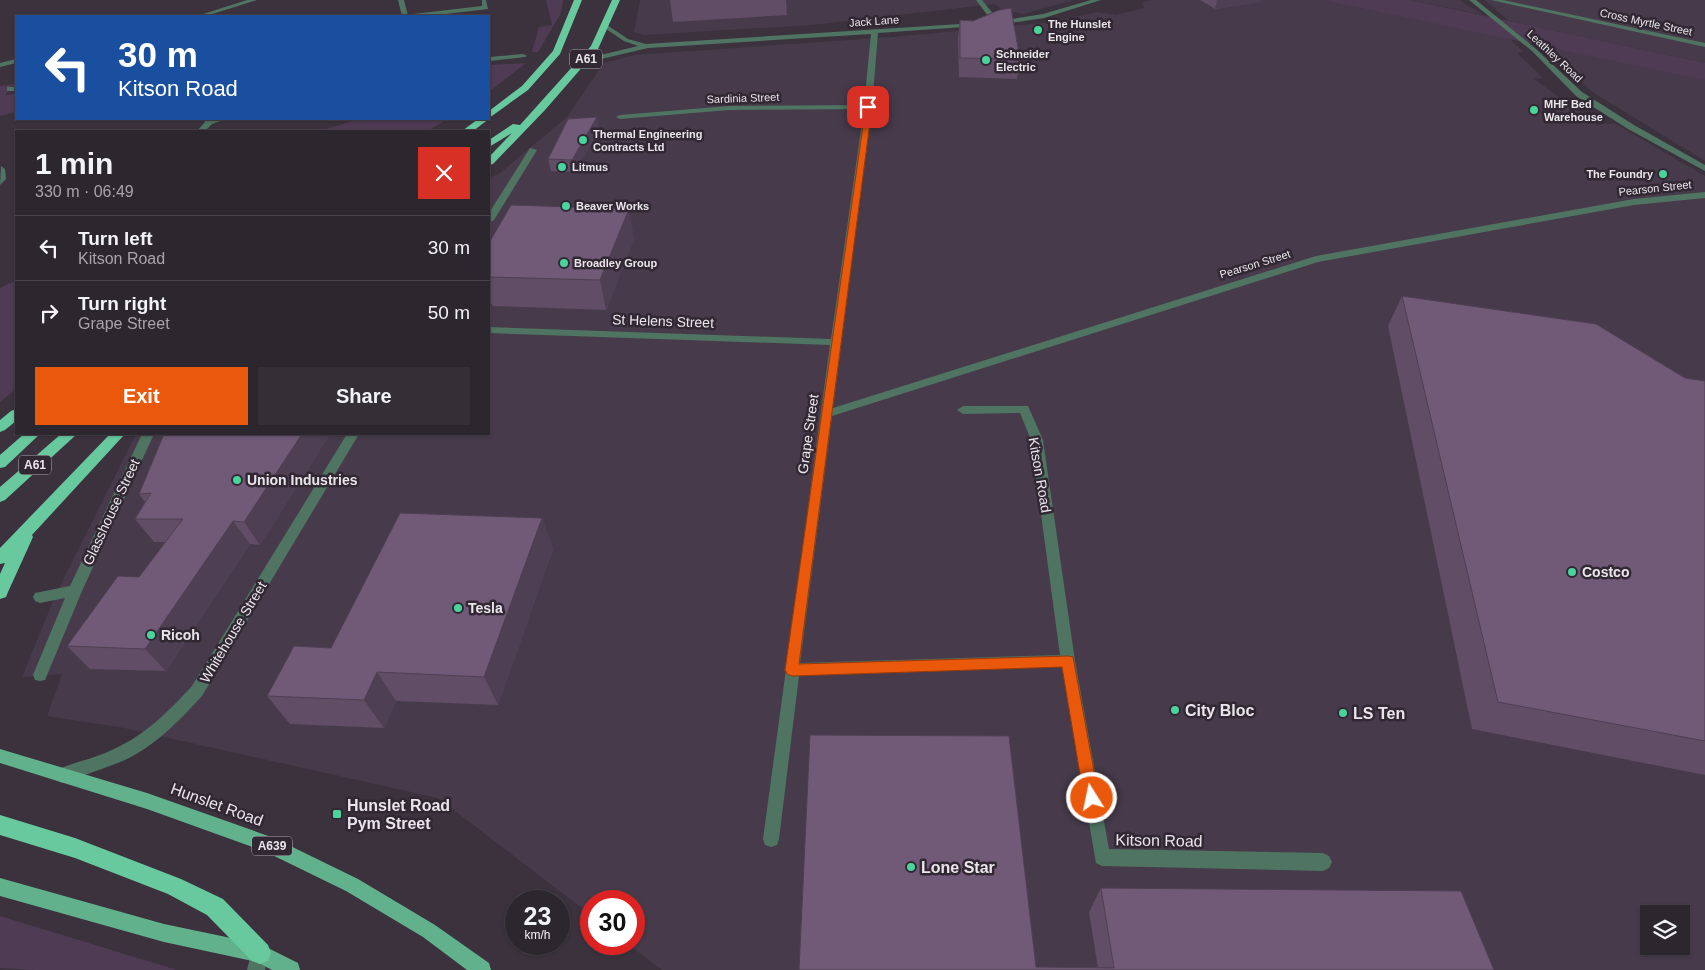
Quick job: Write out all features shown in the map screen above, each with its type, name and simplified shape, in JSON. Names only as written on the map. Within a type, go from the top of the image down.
[{"type":"highway","name":"A61","points":[[490,114],[525,88],[557,52],[578,0]]},
{"type":"highway","name":"A61","points":[[490,143],[542,108],[583,62],[595,47],[616,0]]},
{"type":"highway","points":[[490,161],[542,108]]},
{"type":"highway","points":[[468,130],[483,120]]},
{"type":"highway","points":[[0,426],[15,415]]},
{"type":"highway","name":"A61","points":[[0,463],[32,435]]},
{"type":"highway","name":"A61","points":[[0,496],[69,435]]},
{"type":"highway","points":[[0,558],[117,435]]},
{"type":"highway","points":[[0,592],[29,527]]},
{"type":"highway","points":[[0,825],[75,848],[174,886],[215,907],[258,961]]},
{"type":"main road","name":"Hunslet Road","points":[[0,756],[147,800],[268,844],[352,885],[429,931],[469,964],[482,970]]},
{"type":"main road","points":[[0,887],[291,970]]},
{"type":"street","points":[[205,15],[254,0]]},
{"type":"street","points":[[401,0],[405,15]]},
{"type":"street","points":[[978,0],[997,23]]},
{"type":"street","name":"Jack Lane","points":[[583,62],[620,51],[648,46],[997,23],[1044,16],[1098,0]]},
{"type":"street","name":"Leathley Road","points":[[1472,0],[1497,18],[1579,94],[1631,127],[1705,168]]},
{"type":"street","name":"Cross Myrtle Street","points":[[1494,0],[1705,45]]},
{"type":"street","points":[[422,15],[486,8],[484,1]]},
{"type":"street","name":"Jack Lane","points":[[604,26],[626,40],[648,46]]},
{"type":"street","name":"Grape Street","points":[[771,839],[868,107],[874,32]]},
{"type":"street","points":[[490,58],[523,56]]},
{"type":"street","points":[[0,65],[15,61]]},
{"type":"street","name":"Sardinia Street","points":[[620,117],[729,108],[868,107]]},
{"type":"street","points":[[490,218],[533,150]]},
{"type":"street","points":[[0,182],[2,180],[1,169]]},
{"type":"street","name":"Pearson Street","points":[[826,414],[1316,259],[1634,202],[1705,195]]},
{"type":"street","name":"St Helens Street","points":[[490,330],[836,342]]},
{"type":"street","name":"Kitson Road","points":[[963,410],[1024,409],[1036,440],[1068,661],[1102,857],[1323,862]]},
{"type":"street","name":"Glasshouse Street","points":[[40,675],[75,591],[148,435]]},
{"type":"street","name":"Whitehouse Street","points":[[62,775],[111,758],[136,746],[174,716],[197,691],[352,435]]},
{"type":"street","points":[[40,597],[75,591]]},
{"type":"street","points":[[792,670],[1068,661]]},
{"type":"shaded area","points":[[546,0],[563,0],[561,13],[538,52],[532,52],[539,27],[552,25]]},
{"type":"shaded area","points":[[640,0],[1074,0],[1023,14],[1003,10],[994,4],[812,25],[644,35],[634,32]]},
{"type":"shaded area","points":[[1152,0],[1322,0],[1509,38],[1523,52],[1517,53],[1543,78],[1534,79],[1597,125],[1614,123],[1705,176],[1705,970],[662,970],[642,955],[645,955],[645,890],[580,890],[580,907],[570,899],[570,890],[558,890],[438,798],[124,728],[47,716],[62,674],[22,677],[56,594],[136,435],[490,435],[490,178],[500,173],[567,117],[604,63],[635,55],[892,37],[1053,22],[1097,12],[1116,15],[1144,8],[1143,2]]},
{"type":"shaded area","points":[[1322,0],[1410,0],[1705,63],[1705,80]]},
{"type":"shaded area","points":[[1410,0],[1459,0],[1484,15]]},
{"type":"shaded area","points":[[1485,0],[1705,0],[1705,63],[1509,21]]},
{"type":"shaded area","points":[[1539,44],[1705,80],[1705,161],[1594,93]]},
{"type":"shaded area","points":[[526,63],[490,91],[490,65]]},
{"type":"shaded area","points":[[15,84],[5,95],[15,94],[15,112],[0,116],[0,86]]},
{"type":"shaded area","points":[[357,120],[446,120],[429,130],[322,130]]},
{"type":"shaded area","points":[[15,280],[15,390],[0,402],[0,288]]},
{"type":"shaded area","points":[[0,916],[177,970],[33,970],[0,968]]},
{"type":"building","points":[[1011,8],[1020,59],[960,58],[960,20],[973,21],[999,10]]},
{"type":"building","points":[[597,117],[572,160],[548,159],[568,119]]},
{"type":"building","points":[[511,205],[629,209],[600,280],[490,277],[490,241]]},
{"type":"building","name":"Costco","points":[[1402,296],[1596,324],[1685,378],[1705,381],[1705,741],[1498,702]]},
{"type":"building","points":[[164,435],[301,435],[244,522],[233,521],[145,649],[67,646],[118,576],[139,577],[183,519],[135,519],[151,493],[139,494]]},
{"type":"building","name":"Tesla","points":[[400,513],[542,518],[484,677],[377,672],[364,700],[267,696],[294,646],[331,648]]},
{"type":"building","points":[[810,735],[1009,736],[1036,967],[1114,968],[1101,888],[1461,891],[1494,970],[799,970]]},
{"type":"place","name":"The Hunslet Engine","points":[[1038,30]]},
{"type":"place","name":"Schneider Electric","points":[[986,60]]},
{"type":"place","name":"MHF Bed Warehouse","points":[[1534,110]]},
{"type":"place","name":"Thermal Engineering Contracts Ltd","points":[[583,140]]},
{"type":"place","name":"Litmus","points":[[562,167]]},
{"type":"place","name":"The Foundry","points":[[1663,174]]},
{"type":"place","name":"Beaver Works","points":[[566,206]]},
{"type":"place","name":"Broadley Group","points":[[564,263]]},
{"type":"place","name":"Union Industries","points":[[237,480]]},
{"type":"place","name":"Costco","points":[[1572,572]]},
{"type":"place","name":"Tesla","points":[[458,608]]},
{"type":"place","name":"Ricoh","points":[[151,635]]},
{"type":"place","name":"City Bloc","points":[[1175,710]]},
{"type":"place","name":"LS Ten","points":[[1343,713]]},
{"type":"place","name":"Hunslet Road Pym Street","points":[[337,814]]},
{"type":"place","name":"Lone Star","points":[[911,867]]},
{"type":"route","points":[[868,107],[792,670],[1068,661],[1092,798]]}]
